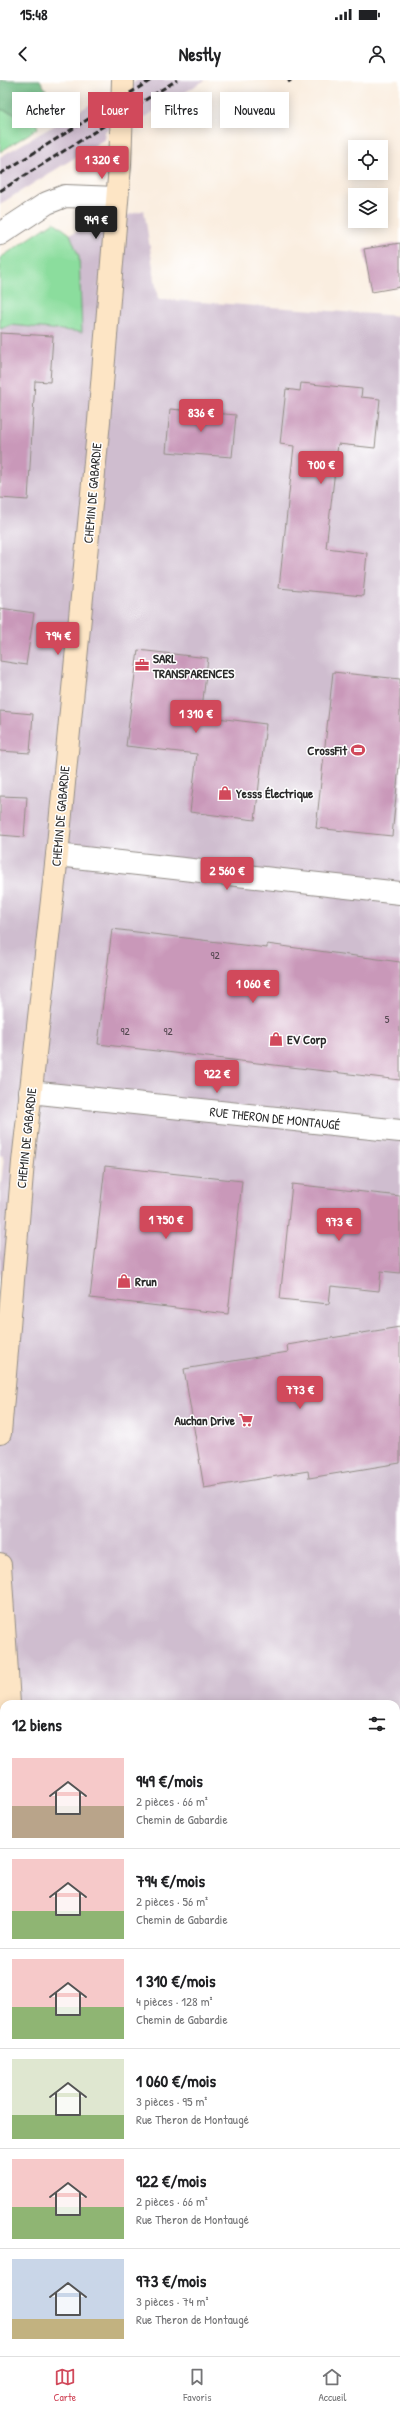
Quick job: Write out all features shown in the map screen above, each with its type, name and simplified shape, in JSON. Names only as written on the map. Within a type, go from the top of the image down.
[{"type":"street","name":"CHEMIN DE GABARDIE","points":[[0,1433],[30,1092],[57,855],[97,444],[117,198],[123,80]]},
{"type":"street","points":[[0,234],[47,203],[65,196],[117,198]]},
{"type":"street","points":[[57,855],[400,893]]},
{"type":"street","name":"RUE THERON DE MONTAUGÉ","points":[[30,1092],[400,1131]]},
{"type":"street","points":[[0,1565],[9,1700]]},
{"type":"shaded area","points":[[138,80],[205,80],[186,92],[151,92],[151,113],[143,118],[143,92],[120,92]]},
{"type":"shaded area","points":[[88,106],[88,128],[110,128],[105,131],[105,139],[0,204],[0,157],[50,128],[80,128],[80,110]]},
{"type":"shaded area","points":[[144,210],[158,299],[400,316],[400,1700],[0,1700],[0,1192],[4,1156],[0,1155],[0,305],[70,234]]},
{"type":"green space","points":[[0,80],[40,80],[47,92],[12,92],[12,113],[0,109]]},
{"type":"green space","points":[[0,109],[12,113],[12,128],[38,128],[0,152]]},
{"type":"green space","points":[[54,222],[70,234],[79,257],[82,332],[11,325],[0,329],[0,258]]},
{"type":"building","points":[[400,243],[400,287],[372,292],[364,249]]},
{"type":"building","points":[[0,333],[53,336],[50,382],[35,381],[28,500],[0,498]]},
{"type":"building","points":[[301,383],[362,389],[361,397],[380,399],[375,448],[338,444],[326,548],[367,553],[363,596],[279,588],[294,446],[280,444],[286,389],[300,391]]},
{"type":"building","points":[[170,409],[236,415],[232,457],[166,452]]},
{"type":"building","points":[[0,608],[34,613],[26,665],[0,661]]},
{"type":"building","points":[[138,650],[208,658],[201,716],[266,724],[255,820],[190,812],[197,754],[126,746]]},
{"type":"building","points":[[333,672],[400,679],[400,756],[392,836],[316,828]]},
{"type":"building","points":[[0,711],[33,714],[30,753],[0,751]]},
{"type":"building","points":[[0,796],[27,797],[24,837],[0,835]]},
{"type":"building","points":[[112,929],[267,948],[267,944],[400,962],[400,1080],[98,1044]]},
{"type":"building","points":[[105,1166],[242,1181],[228,1314],[90,1298]]},
{"type":"building","points":[[292,1184],[400,1196],[400,1273],[381,1271],[379,1291],[331,1286],[329,1304],[280,1299]]},
{"type":"building","points":[[400,1327],[400,1463],[309,1478],[308,1471],[204,1488],[184,1369],[288,1352],[287,1345]]},
{"type":"railway","points":[[0,174],[151,80]]},
{"type":"railway","points":[[0,191],[177,80]]},
{"type":"place","name":"SARL TRANSPARENCES","points":[[142,665]]},
{"type":"place","name":"CrossFit","points":[[358,750]]},
{"type":"place","name":"Yesss Électrique","points":[[225,793]]},
{"type":"place","name":"EV Corp","points":[[276,1039]]},
{"type":"place","name":"Rrun","points":[[124,1281]]},
{"type":"place","name":"Auchan Drive","points":[[246,1420]]}]
